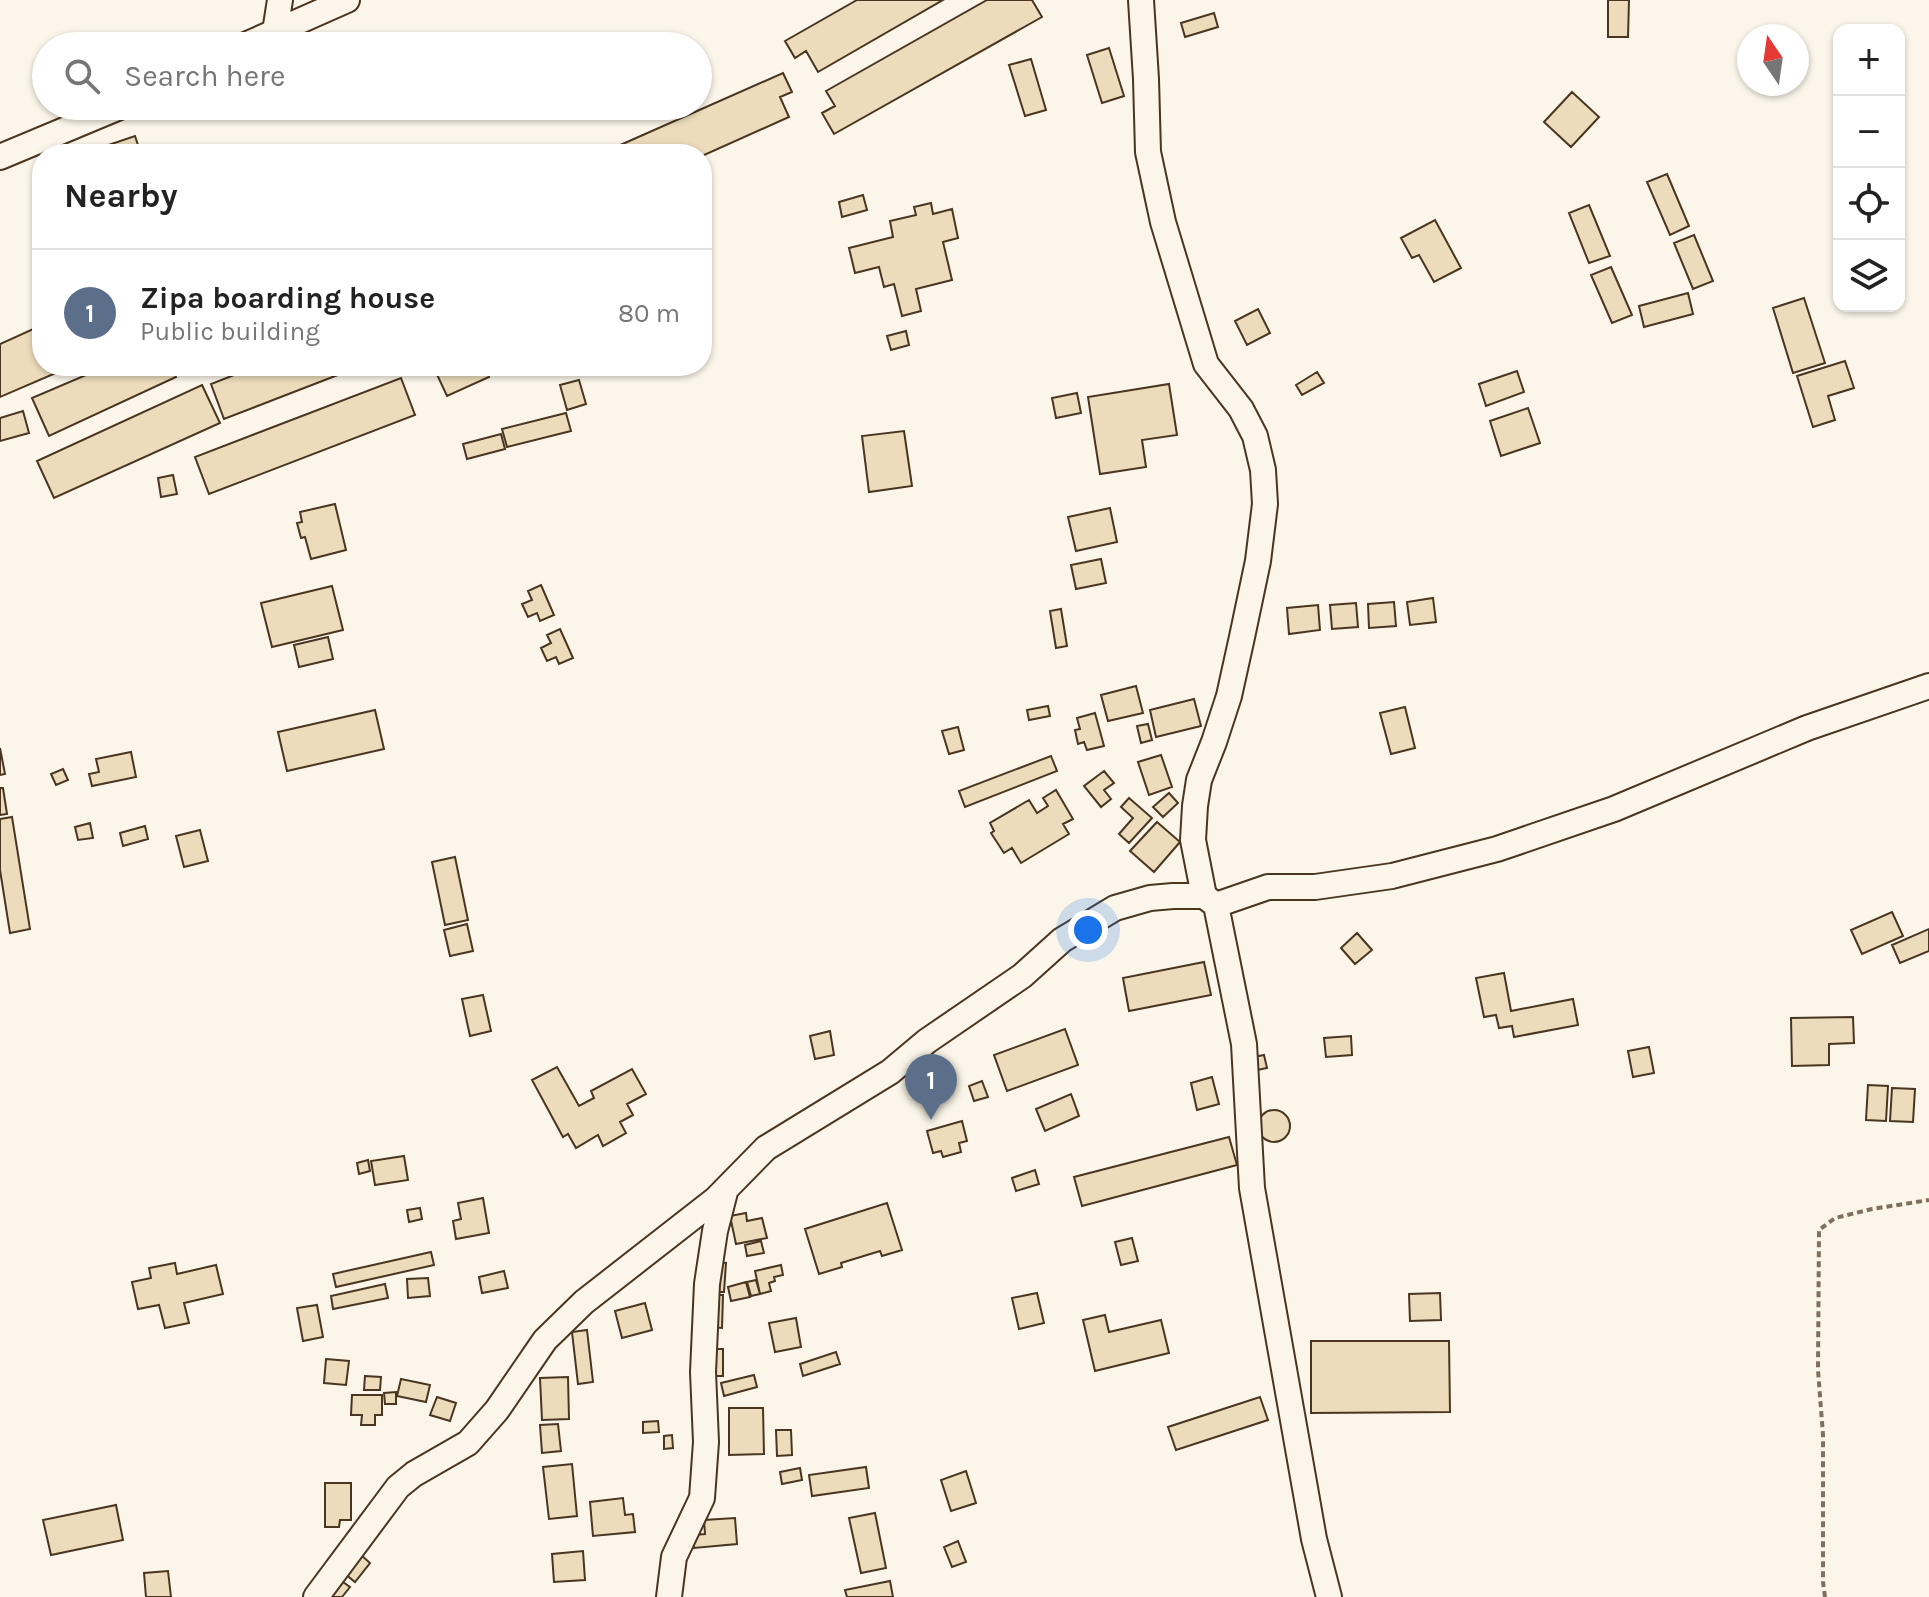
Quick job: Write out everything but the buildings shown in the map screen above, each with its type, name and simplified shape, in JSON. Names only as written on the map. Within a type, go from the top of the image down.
[{"type":"street","points":[[275,32],[280,0]]},
{"type":"street","points":[[275,32],[347,0]]},
{"type":"street","points":[[1141,0],[1148,152],[1163,222],[1206,364],[1241,409],[1255,436],[1263,470],[1265,504],[1258,561],[1229,696],[1199,780],[1193,840],[1244,1044],[1252,1188],[1314,1539],[1329,1597]]},
{"type":"street","points":[[0,157],[89,120]]},
{"type":"street","points":[[316,1597],[398,1487],[414,1474],[468,1443],[497,1410],[545,1340],[584,1302],[725,1192],[766,1148],[890,1072],[927,1041],[1022,976],[1062,940],[1115,908],[1150,898],[1210,901],[1268,887],[1315,887],[1392,876],[1497,849],[1614,809],[1807,728],[1929,686]]},
{"type":"street","points":[[669,1597],[674,1557],[702,1498],[706,1442],[703,1372],[707,1284],[725,1192]]},
{"type":"path","points":[[1825,1597],[1823,1435],[1818,1370],[1819,1230],[1835,1218],[1929,1200]]},
{"type":"place","name":"Zipa boarding house","points":[[931,1120]]}]
